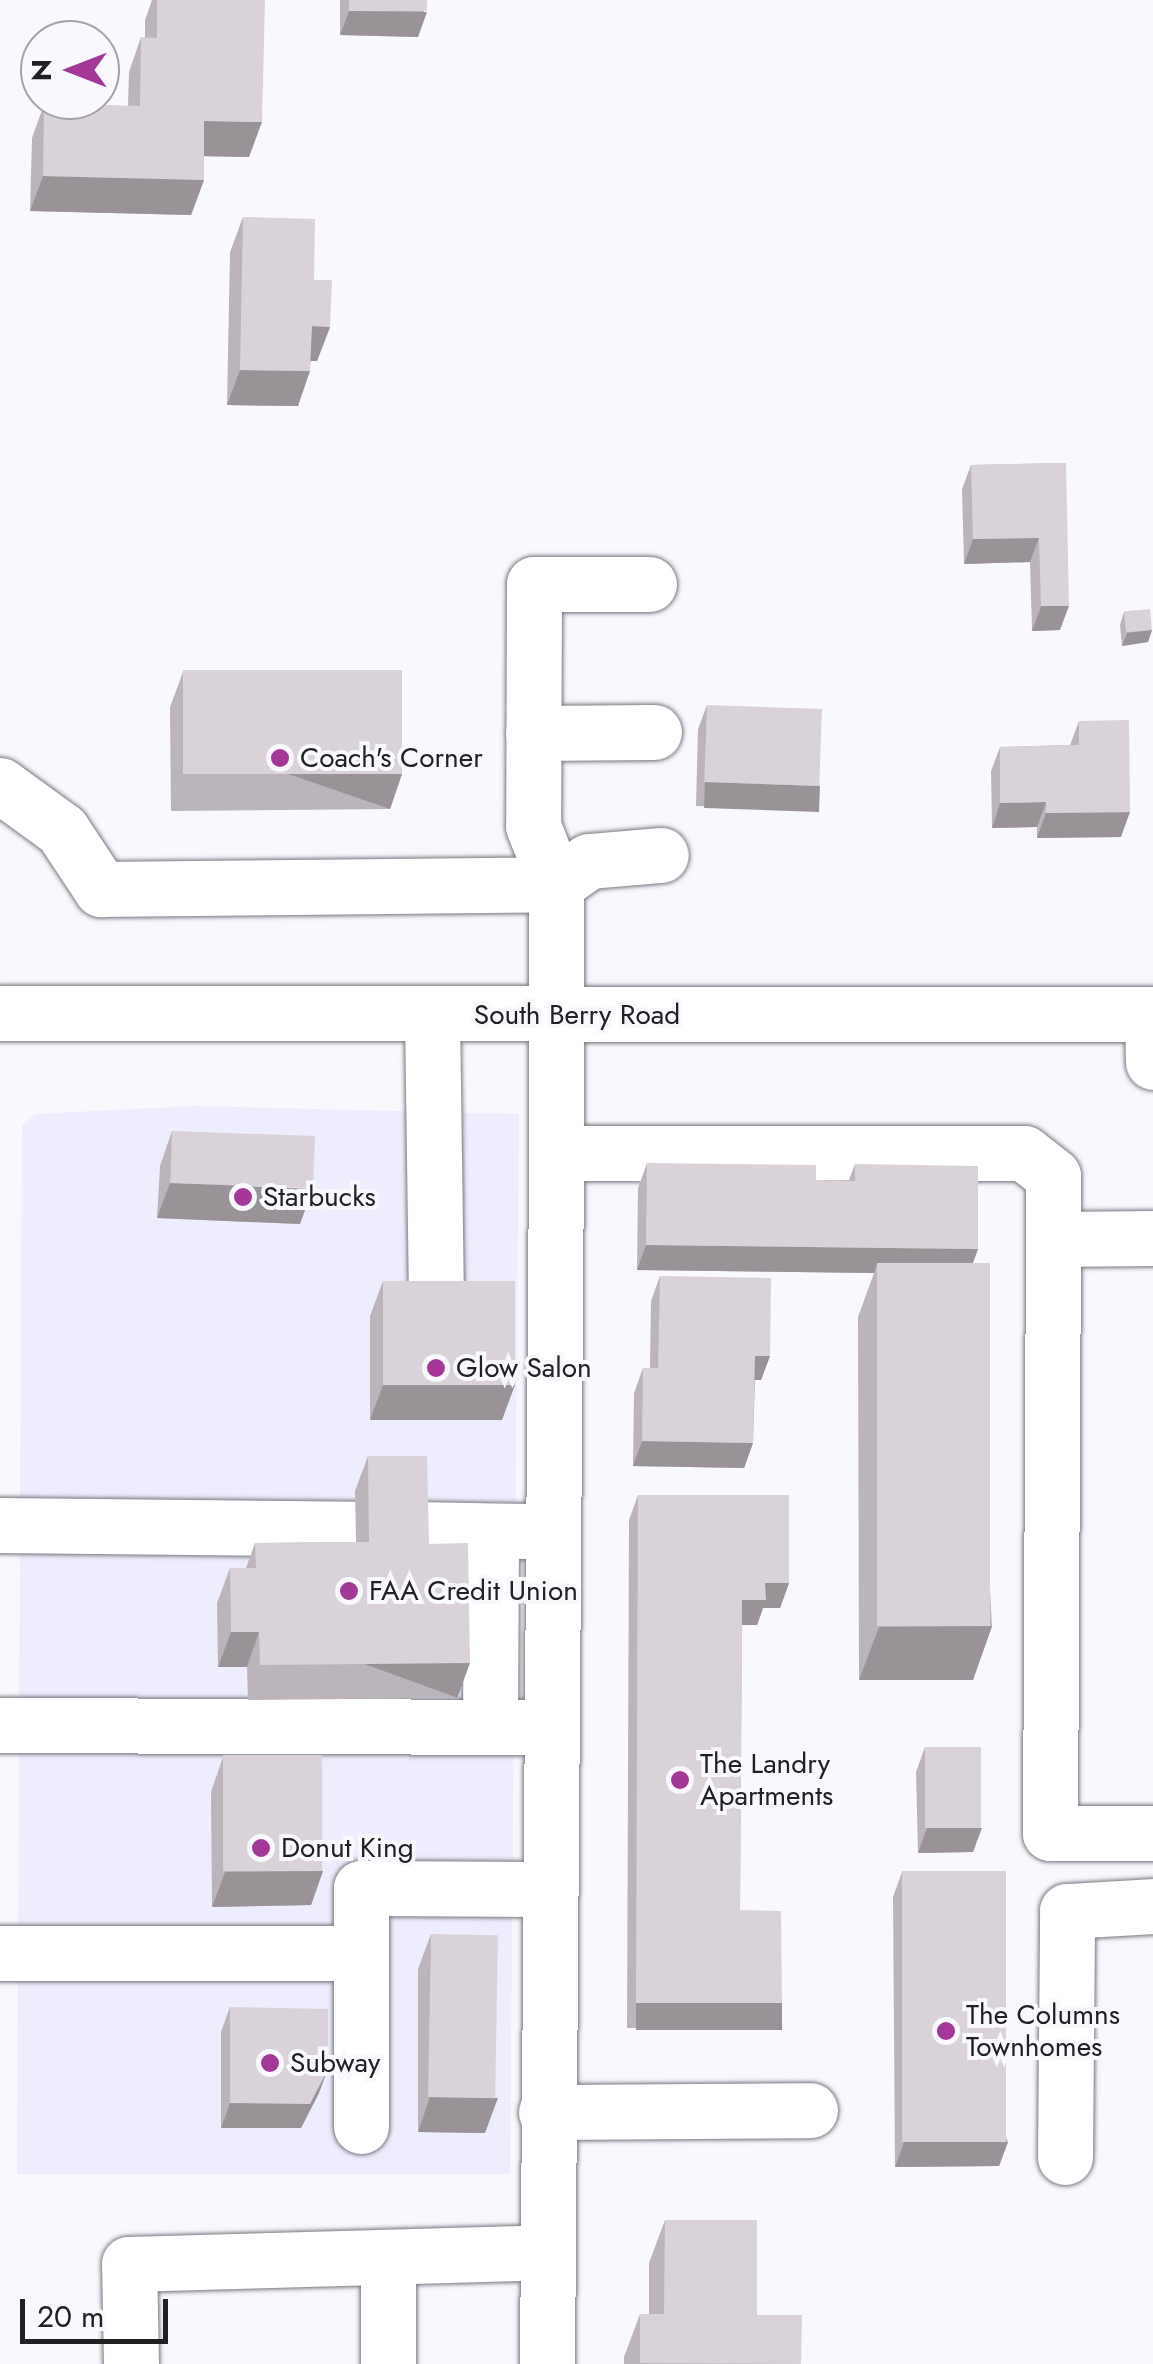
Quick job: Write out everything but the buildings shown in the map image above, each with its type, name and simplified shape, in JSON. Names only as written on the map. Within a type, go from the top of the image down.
[{"type":"street","points":[[547,2364],[556,884],[532,826],[534,584],[649,584]]},
{"type":"street","points":[[533,733],[654,732]]},
{"type":"street","points":[[0,785],[62,830],[101,889],[556,884],[589,862],[660,856]]},
{"type":"street","name":"South Berry Road","points":[[0,1013],[1153,1014]]},
{"type":"street","points":[[432,1014],[436,1286]]},
{"type":"street","points":[[1153,1014],[1153,1062]]},
{"type":"street","points":[[556,1152],[1024,1153],[1053,1176],[1050,1832],[1153,1833]]},
{"type":"street","points":[[1053,1239],[1153,1238]]},
{"type":"street","points":[[0,1525],[356,1529]]},
{"type":"street","points":[[415,1529],[552,1531]]},
{"type":"street","points":[[490,1727],[491,1531]]},
{"type":"street","points":[[0,1724],[552,1728]]},
{"type":"street","points":[[361,2126],[361,1888],[549,1889]]},
{"type":"street","points":[[1064,2157],[1067,1911],[1153,1906]]},
{"type":"street","points":[[0,1952],[361,1952]]},
{"type":"street","points":[[546,2112],[810,2110]]},
{"type":"street","points":[[131,2364],[128,2264],[546,2252]]},
{"type":"street","points":[[388,2256],[388,2364]]},
{"type":"shaded area","points":[[193,1106],[519,1114],[510,2174],[17,2174],[22,1126],[35,1114]]},
{"type":"place","name":"Coach's Corner","points":[[280,758]]},
{"type":"place","name":"Starbucks","points":[[243,1197]]},
{"type":"place","name":"Glow Salon","points":[[436,1368]]},
{"type":"place","name":"FAA Credit Union","points":[[349,1591]]},
{"type":"place","name":"The Landry Apartments","points":[[680,1780]]},
{"type":"place","name":"Donut King","points":[[261,1848]]},
{"type":"place","name":"The Columns Townhomes","points":[[946,2031]]},
{"type":"place","name":"Subway","points":[[270,2063]]}]
